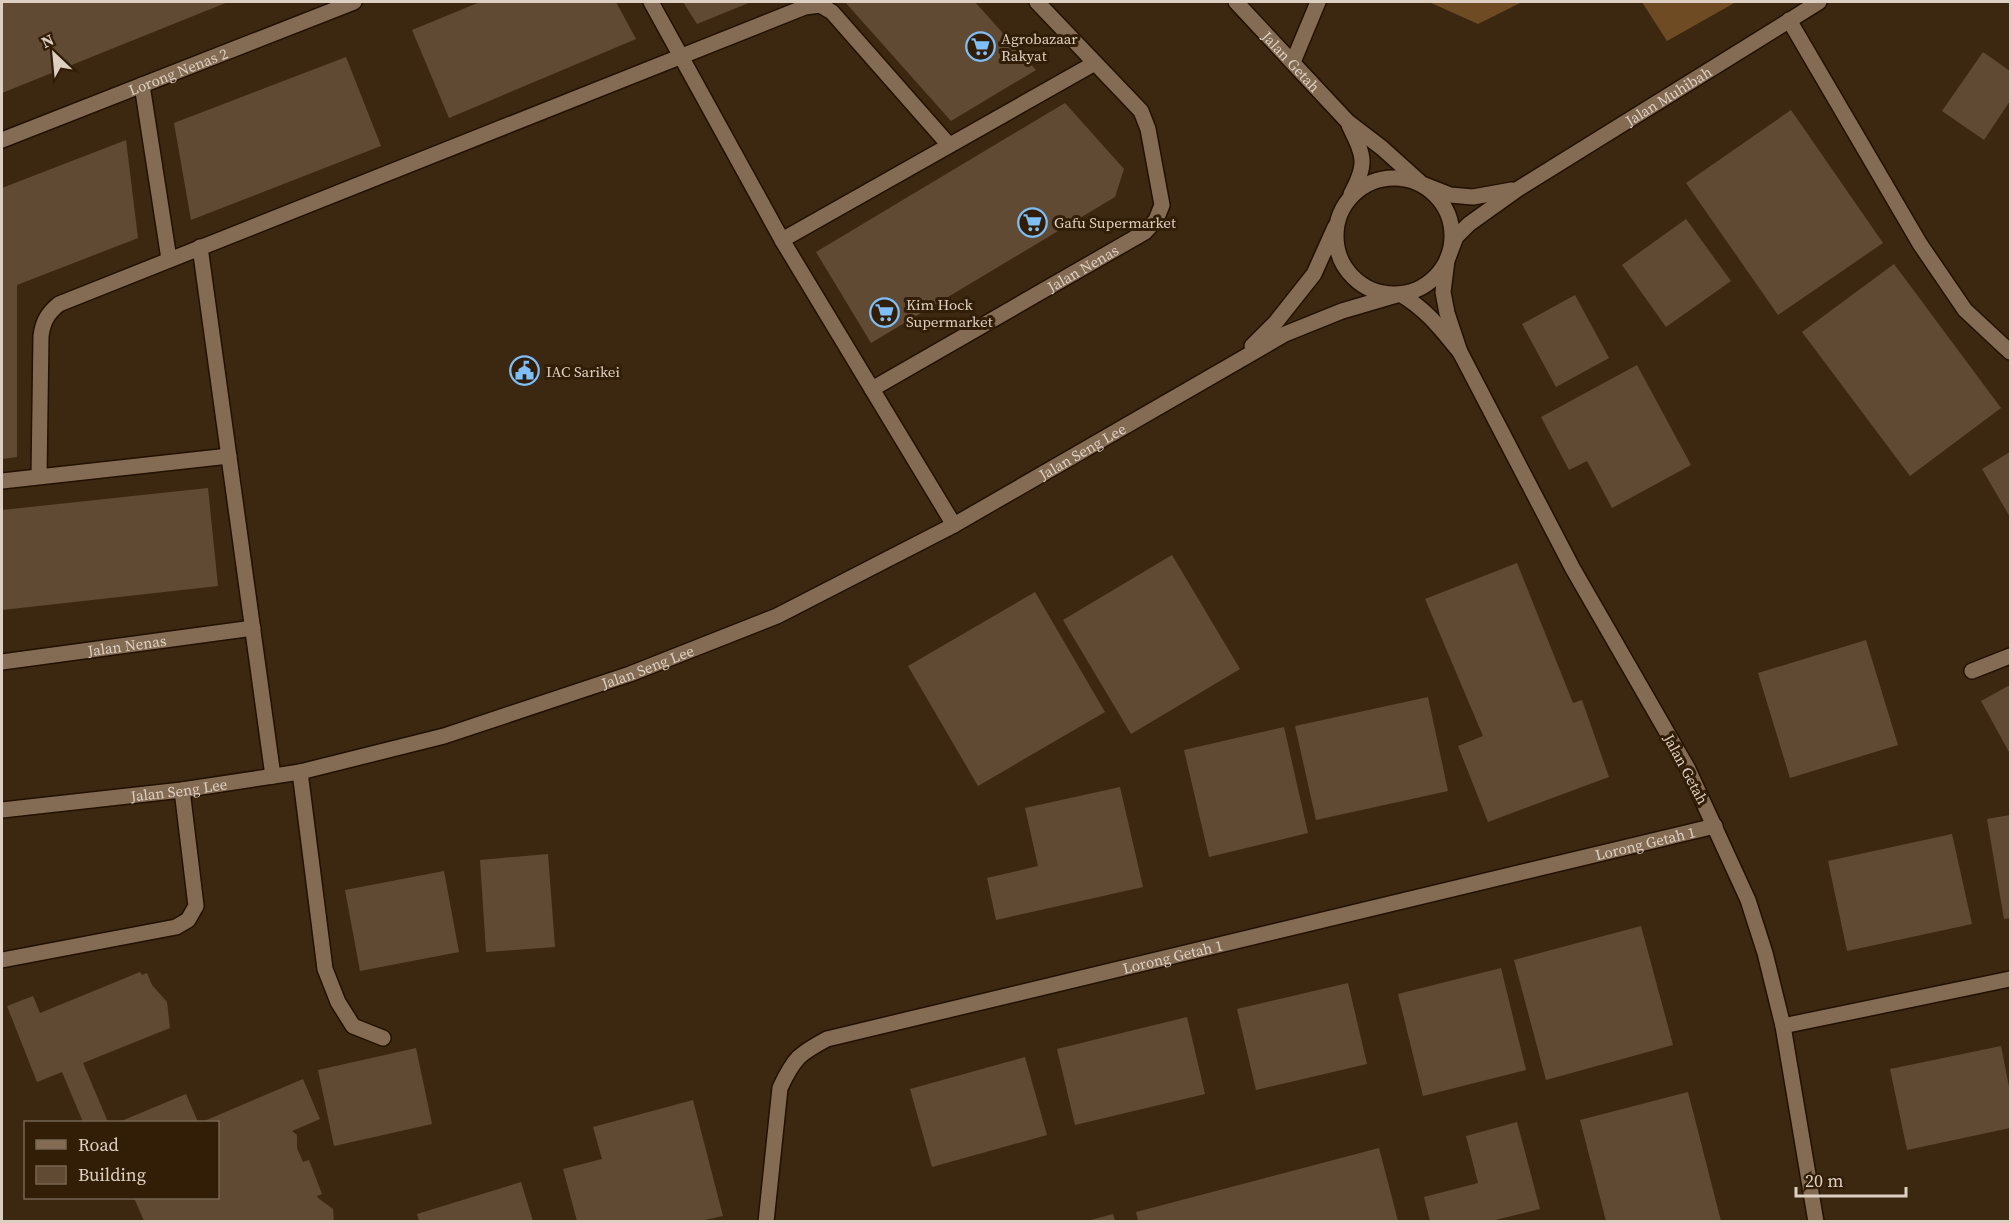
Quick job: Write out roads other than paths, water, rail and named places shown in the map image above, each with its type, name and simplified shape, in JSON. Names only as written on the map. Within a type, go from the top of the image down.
[{"type":"street","name":"Lorong Nenas 2","points":[[2,140],[354,2]]},
{"type":"street","points":[[651,2],[782,240],[954,525]]},
{"type":"street","name":"Jalan Nenas","points":[[872,389],[1145,232],[1156,220],[1162,205],[1148,129],[1141,111],[1037,2]]},
{"type":"street","name":"Jalan Getah","points":[[1236,2],[1348,122],[1382,148],[1422,184]]},
{"type":"street","points":[[1293,62],[1318,2]]},
{"type":"street","name":"Jalan Muhibah","points":[[1447,260],[1456,237],[1469,224],[1518,189],[1819,2]]},
{"type":"street","points":[[39,476],[40,336],[49,312],[59,304],[805,7],[820,5],[832,12],[949,145]]},
{"type":"street","points":[[1790,20],[1920,244],[1965,310],[2010,352]]},
{"type":"street","points":[[782,240],[1095,63]]},
{"type":"street","points":[[142,85],[169,259]]},
{"type":"street","name":"Jalan Getah","points":[[1340,215],[1359,179],[1363,165],[1360,147],[1348,122]]},
{"type":"street","points":[[1384,178],[1403,178],[1422,184],[1436,195],[1446,209],[1452,226],[1452,244],[1447,260],[1436,276],[1419,288],[1400,294],[1381,292],[1362,285],[1347,271],[1338,254],[1335,235],[1340,215],[1350,198],[1365,185],[1384,178]]},
{"type":"street","name":"Jalan Muhibah","points":[[1422,184],[1450,195],[1473,197],[1518,189]]},
{"type":"street","name":"Jalan Seng Lee","points":[[1237,361],[1276,322],[1303,290],[1314,274],[1340,215]]},
{"type":"street","points":[[200,247],[273,776]]},
{"type":"street","name":"Jalan Getah","points":[[1447,260],[1443,292],[1447,313],[1460,352],[1573,569],[1688,769],[1748,900],[1765,952],[1783,1026],[1816,1221]]},
{"type":"street","name":"Jalan Getah","points":[[1400,294],[1417,304],[1430,316],[1460,352]]},
{"type":"street","name":"Jalan Seng Lee","points":[[2,810],[182,790],[300,772],[444,736],[630,674],[777,616],[954,525],[1237,361],[1295,330],[1342,311],[1400,294]]},
{"type":"street","points":[[2,481],[229,456]]},
{"type":"street","name":"Jalan Nenas","points":[[2,662],[253,628]]},
{"type":"street","points":[[1972,671],[2010,656]]},
{"type":"street","points":[[300,772],[325,969],[338,1002],[353,1026],[383,1038]]},
{"type":"street","points":[[2,960],[176,927],[189,920],[196,906],[182,790]]},
{"type":"street","name":"Lorong Getah 1","points":[[766,1221],[780,1088],[789,1069],[802,1053],[827,1039],[1715,826]]},
{"type":"street","points":[[1783,1026],[2010,979]]},
{"type":"place","name":"Agrobazaar Rakyat","points":[[980,47]]},
{"type":"place","name":"Gafu Supermarket","points":[[1033,222]]},
{"type":"place","name":"Kim Hock Supermarket","points":[[885,313]]},
{"type":"place","name":"IAC Sarikei","points":[[525,371]]}]
